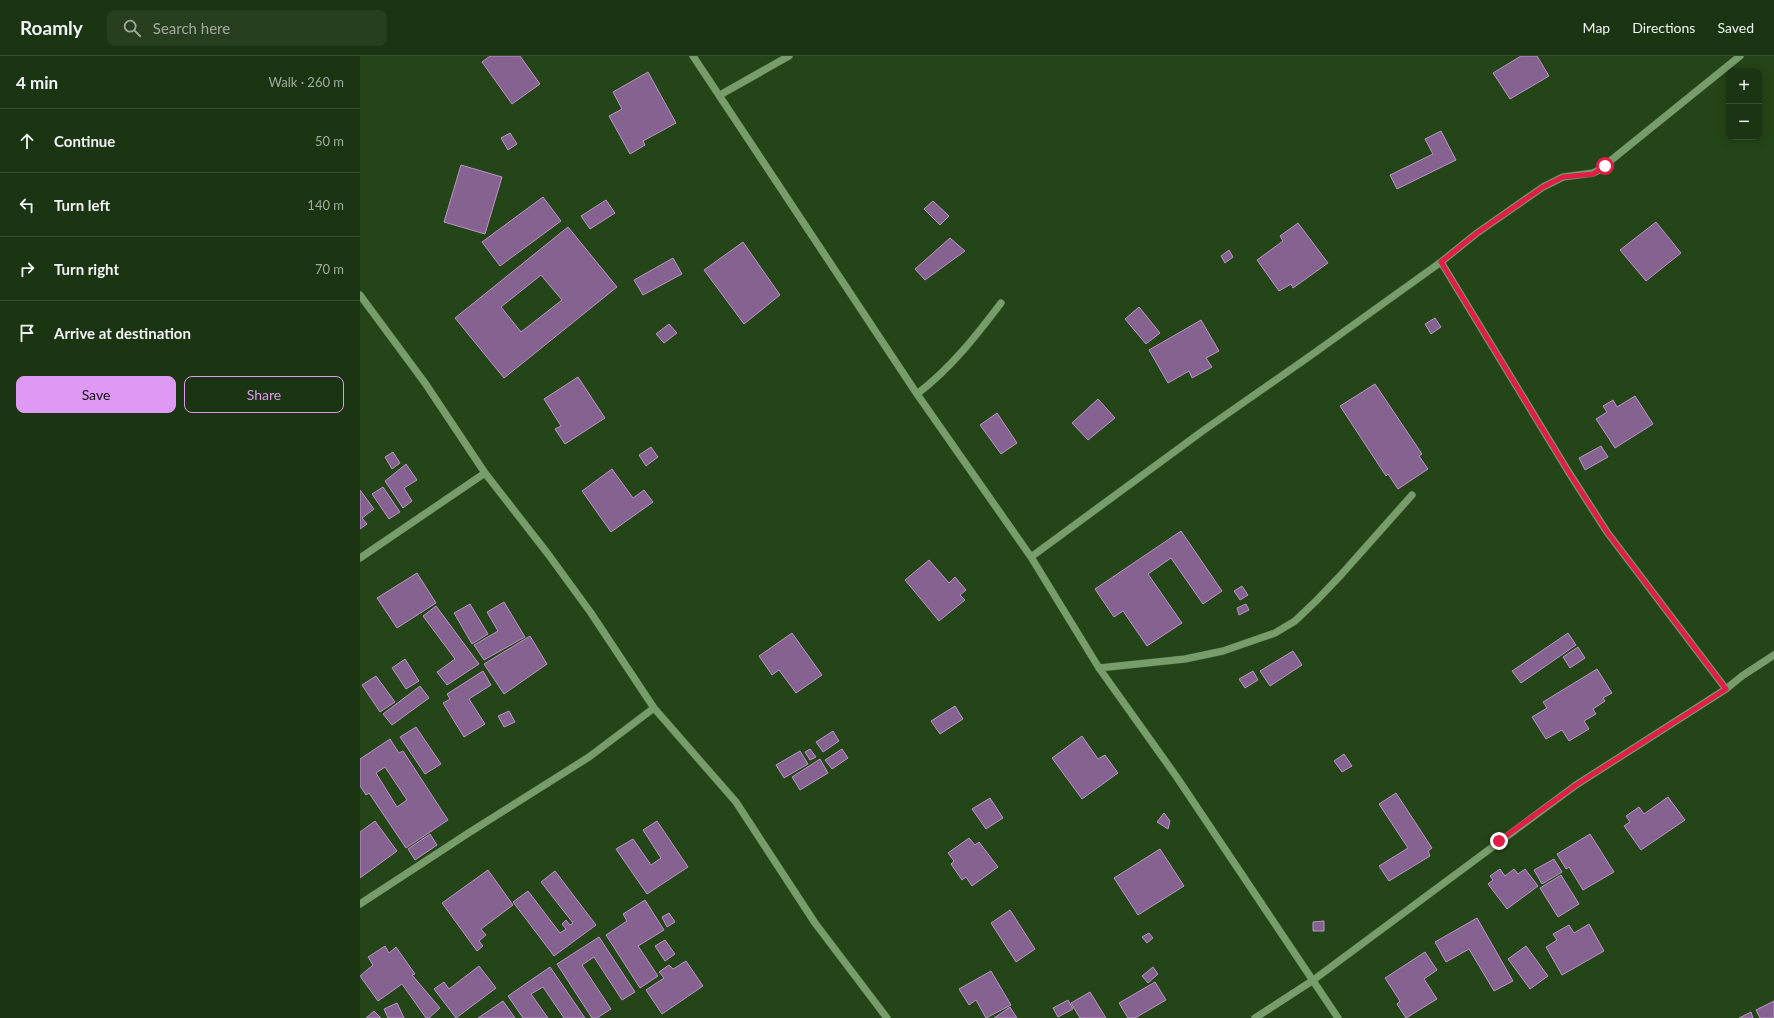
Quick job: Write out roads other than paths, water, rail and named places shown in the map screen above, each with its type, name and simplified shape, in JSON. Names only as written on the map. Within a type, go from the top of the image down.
[{"type":"street","points":[[693,56],[917,394],[1031,557],[1099,668],[1185,789],[1338,1018]]},
{"type":"street","points":[[720,95],[789,56]]},
{"type":"street","points":[[1031,557],[1197,434],[1441,262],[1483,229],[1556,179],[1570,175],[1593,174],[1599,170],[1740,56]]},
{"type":"street","points":[[1441,262],[1568,471],[1607,532],[1726,689]]},
{"type":"street","points":[[360,295],[425,383],[485,473],[548,554],[591,613],[654,708],[736,802],[815,923],[887,1018]]},
{"type":"street","points":[[917,394],[952,363],[973,340],[1001,303]]},
{"type":"street","points":[[360,558],[485,473]]},
{"type":"street","points":[[1099,668],[1192,658],[1223,651],[1275,633],[1295,621],[1340,576],[1412,495]]},
{"type":"street","points":[[1255,1018],[1312,981],[1576,785],[1726,689],[1742,676],[1774,655]]},
{"type":"street","points":[[360,904],[589,757],[654,708]]}]
